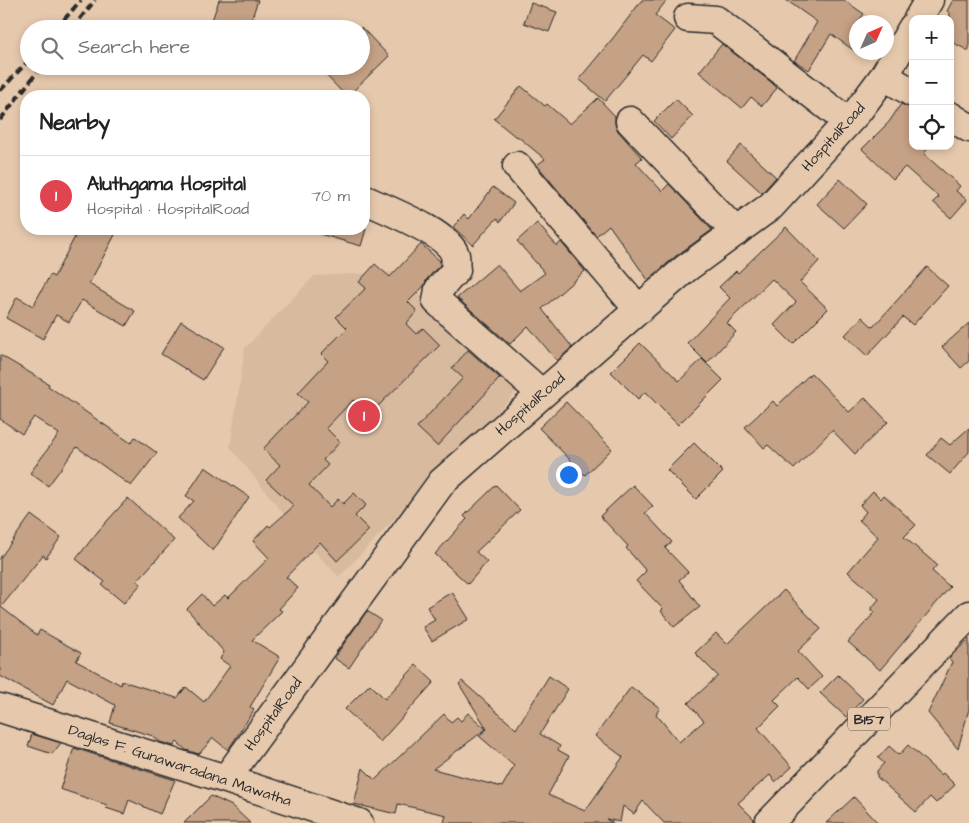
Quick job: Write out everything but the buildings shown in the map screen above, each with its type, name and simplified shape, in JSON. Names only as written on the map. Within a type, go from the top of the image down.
[{"type":"street","points":[[920,15],[929,0]]},
{"type":"street","points":[[688,18],[716,20],[848,122]]},
{"type":"street","name":"HospitalRoad","points":[[226,779],[442,482],[685,269],[771,206],[858,111],[884,76],[909,34]]},
{"type":"street","points":[[884,76],[909,91]]},
{"type":"street","points":[[954,119],[969,128]]},
{"type":"street","points":[[630,121],[736,232]]},
{"type":"street","points":[[517,166],[639,310]]},
{"type":"street","points":[[370,202],[425,228],[445,241],[455,254],[456,270],[439,289],[437,301],[542,394]]},
{"type":"street","name":"B157","points":[[770,823],[969,615]]},
{"type":"street","name":"Daglas F. Gunawaradana Mawatha","points":[[0,708],[359,823]]},
{"type":"shaded area","points":[[394,272],[522,386],[339,577],[310,547],[230,447],[245,348],[314,276]]},
{"type":"railway","points":[[64,20],[81,0]]},
{"type":"railway","points":[[79,20],[95,0]]},
{"type":"railway","points":[[0,91],[20,70]]},
{"type":"railway","points":[[23,90],[35,75]]},
{"type":"railway","points":[[0,120],[20,94]]},
{"type":"place","name":"Aluthgama Hospital","points":[[364,416]]}]
